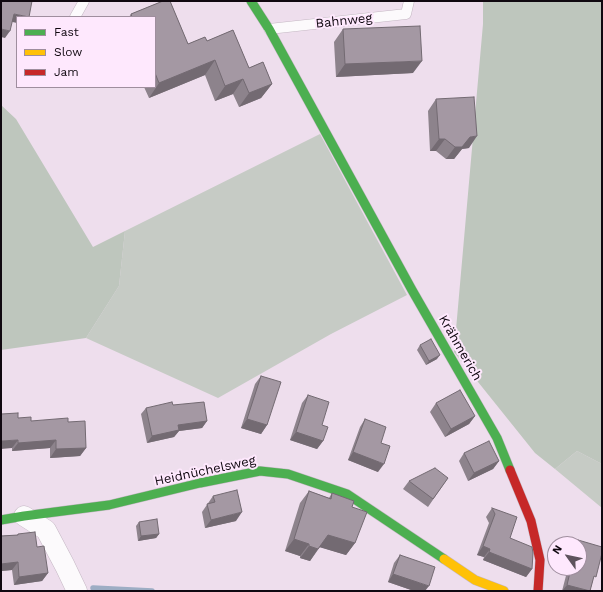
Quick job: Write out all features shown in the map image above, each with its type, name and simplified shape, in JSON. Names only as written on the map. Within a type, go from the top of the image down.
[{"type":"street","points":[[251,1],[269,29]]},
{"type":"street","name":"Krähmerich","points":[[269,29],[412,290],[497,438],[531,521],[540,560],[538,591]]},
{"type":"street","name":"Heidnüchelsweg","points":[[1,520],[109,505],[260,471],[288,474],[347,494],[475,580],[504,591]]},
{"type":"street","points":[[24,516],[46,530],[66,566],[77,591]]},
{"type":"lane","points":[[76,16],[84,1]]},
{"type":"lane","name":"Bahnweg","points":[[269,29],[406,14],[409,1]]},
{"type":"shaded area","points":[[483,1],[602,1],[602,464],[577,451],[555,469],[535,453],[454,352],[483,24]]},
{"type":"shaded area","points":[[1,105],[16,119],[93,247],[125,231],[119,286],[86,338],[1,350]]},
{"type":"shaded area","points":[[320,134],[407,295],[331,334],[218,398],[86,338],[119,286],[125,231]]},
{"type":"shaded area","points":[[577,451],[602,464],[602,508],[555,469]]},
{"type":"building","points":[[1,1],[32,1],[29,16],[14,14],[10,31],[1,29]]},
{"type":"building","points":[[163,1],[170,1],[188,44],[205,37],[207,41],[233,30],[249,68],[263,62],[272,84],[249,93],[243,79],[225,86],[215,60],[159,83],[156,76],[156,16],[132,16],[131,14]]},
{"type":"building","points":[[420,26],[422,61],[345,64],[343,29]]},
{"type":"building","points":[[474,97],[477,136],[470,137],[462,147],[455,147],[445,139],[439,139],[436,99]]},
{"type":"building","points":[[431,339],[440,355],[429,361],[420,345]]},
{"type":"building","points":[[261,376],[281,382],[267,425],[247,419]]},
{"type":"building","points":[[460,390],[475,416],[451,429],[436,403]]},
{"type":"building","points":[[308,395],[329,402],[322,425],[328,427],[323,441],[296,432]]},
{"type":"building","points":[[172,402],[173,405],[204,402],[207,421],[178,425],[179,430],[152,436],[146,408]]},
{"type":"building","points":[[18,413],[18,418],[31,417],[31,421],[68,418],[68,422],[85,421],[86,448],[56,449],[56,440],[18,443],[18,440],[1,441],[1,414]]},
{"type":"building","points":[[365,419],[386,427],[381,443],[390,446],[384,464],[353,452]]},
{"type":"building","points":[[489,441],[499,461],[474,473],[464,453]]},
{"type":"building","points":[[435,468],[448,478],[433,499],[409,481]]},
{"type":"building","points":[[237,490],[242,512],[211,520],[207,504],[215,502],[213,496]]},
{"type":"building","points":[[309,491],[331,499],[332,493],[354,501],[352,507],[367,512],[355,543],[328,535],[318,549],[294,539]]},
{"type":"building","points":[[492,508],[517,517],[510,538],[532,547],[532,569],[489,552],[490,549],[483,546],[495,514]]},
{"type":"building","points":[[157,519],[159,534],[141,536],[139,522]]},
{"type":"building","points":[[35,532],[37,547],[44,546],[48,573],[19,577],[18,562],[1,564],[1,536]]},
{"type":"building","points":[[587,543],[602,547],[596,577],[594,576],[590,591],[567,585],[569,576],[587,576]]},
{"type":"building","points":[[400,555],[435,567],[429,586],[393,574]]},
{"type":"waterway","points":[[93,588],[152,591]]},
{"type":"traffic: fast","points":[[251,1],[269,29],[412,290],[497,438],[510,470]]},
{"type":"traffic: fast","points":[[1,520],[109,505],[200,483],[260,471],[288,474],[347,494],[444,559]]},
{"type":"traffic: slow","points":[[444,559],[475,580],[504,591]]},
{"type":"traffic: jam","points":[[510,470],[531,521],[540,560],[538,591]]}]
